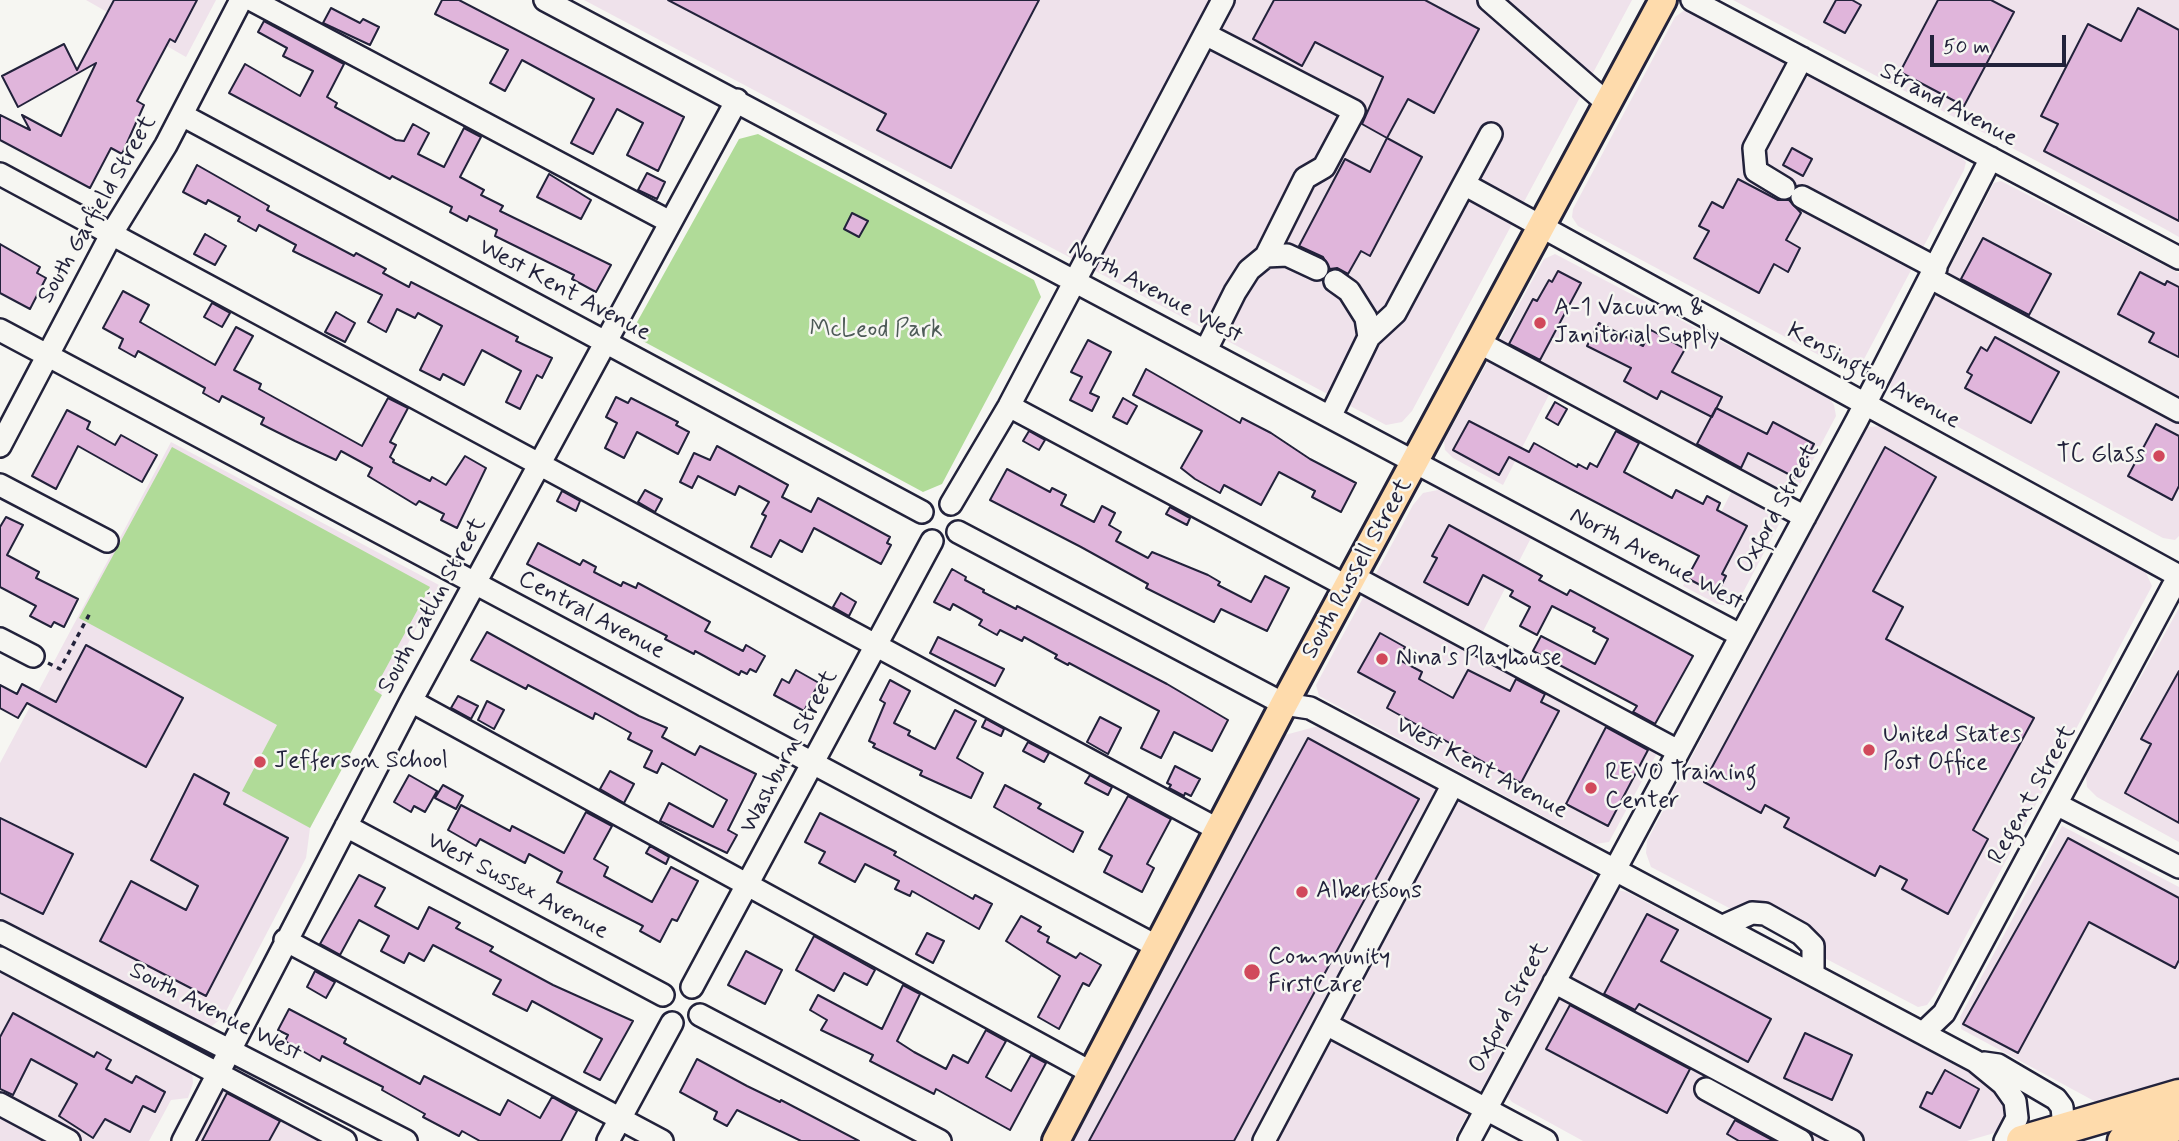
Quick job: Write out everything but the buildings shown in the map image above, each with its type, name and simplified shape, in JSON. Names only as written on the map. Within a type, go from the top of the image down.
[{"type":"highway","points":[[2022,1141],[2061,1135],[2179,1095]]},
{"type":"highway","points":[[2129,1140],[2179,1125]]},
{"type":"main road","name":"South Russell Street","points":[[1056,1141],[1284,704],[1417,461],[1607,103],[1657,2]]},
{"type":"street","name":"South Garfield Street","points":[[0,446],[46,354],[181,115],[241,0]]},
{"type":"street","points":[[253,0],[670,222]]},
{"type":"street","name":"North Avenue West","points":[[545,0],[1331,415],[1740,635]]},
{"type":"street","points":[[951,504],[1009,406],[1223,0]]},
{"type":"street","points":[[1489,0],[1607,103]]},
{"type":"street","name":"Strand Avenue","points":[[1692,0],[2179,258]]},
{"type":"street","points":[[1205,34],[1354,111],[1324,167],[1305,178],[1266,256],[1249,270],[1206,349]]},
{"type":"street","points":[[1802,58],[1754,148],[1756,171],[2179,411]]},
{"type":"street","name":"South Catlin Street","points":[[183,1141],[411,701],[737,100]]},
{"type":"street","name":"West Kent Avenue","points":[[181,115],[922,512]]},
{"type":"street","points":[[1331,415],[1369,337],[1395,313],[1491,134]]},
{"type":"street","name":"Oxford Street","points":[[1469,1141],[1867,403],[1991,158]]},
{"type":"street","points":[[0,174],[1219,830]]},
{"type":"street","name":"Kensington Avenue","points":[[1464,184],[2179,576]]},
{"type":"street","points":[[1266,256],[1287,255],[1317,269]]},
{"type":"street","points":[[1335,281],[1349,291],[1366,318],[1369,337]]},
{"type":"street","name":"Central Avenue","points":[[0,330],[1158,947]]},
{"type":"street","points":[[1480,343],[1805,517]]},
{"type":"street","points":[[1009,406],[1678,751]]},
{"type":"street","points":[[0,485],[107,541]]},
{"type":"street","points":[[936,501],[951,504],[960,514],[958,532],[945,542],[932,541],[921,530],[922,512],[936,501]]},
{"type":"street","name":"West Kent Avenue","points":[[958,532],[1284,704],[1310,708],[1975,1061],[2003,1084],[2015,1101],[2017,1118],[2005,1141]]},
{"type":"street","name":"Washburn Street","points":[[692,987],[814,765],[932,541]]},
{"type":"street","name":"Regent Street","points":[[1923,1033],[1944,1013],[2179,576]]},
{"type":"street","points":[[0,639],[33,656]]},
{"type":"street","points":[[411,701],[1092,1073]]},
{"type":"street","points":[[1264,1141],[1453,784]]},
{"type":"street","points":[[2058,805],[2179,867]]},
{"type":"street","name":"West Sussex Avenue","points":[[346,826],[663,995]]},
{"type":"street","points":[[1723,926],[1752,913],[1765,914],[1801,934],[1812,946],[1813,974]]},
{"type":"street","name":"South Avenue West","points":[[0,932],[406,1141]]},
{"type":"street","points":[[285,940],[662,1141]]},
{"type":"street","name":"South Avenue West","points":[[0,958],[345,1141]]},
{"type":"street","points":[[1554,982],[1852,1141]]},
{"type":"street","points":[[677,984],[692,987],[701,996],[700,1015],[687,1025],[672,1023],[663,1013],[663,995],[677,984]]},
{"type":"street","points":[[700,1015],[940,1141]]},
{"type":"street","points":[[608,1141],[672,1023]]},
{"type":"street","points":[[1326,1024],[1546,1141]]},
{"type":"street","name":"West Kent Avenue","points":[[1975,1061],[1998,1065],[2056,1099],[2062,1107],[2061,1135]]},
{"type":"street","points":[[1706,1089],[1801,1141]]},
{"type":"street","points":[[0,1104],[69,1141]]},
{"type":"path","points":[[33,656],[60,669],[90,613]]},
{"type":"shaded area","points":[[86,0],[216,0],[186,57]]},
{"type":"shaded area","points":[[584,0],[1632,0],[1412,411],[1402,422],[1386,425]]},
{"type":"shaded area","points":[[1733,0],[2179,0],[2179,237],[2165,229]]},
{"type":"shaded area","points":[[1686,9],[1956,152],[1966,162],[1863,361],[1855,370],[1845,369],[1578,226],[1572,217],[1573,209],[1675,17]]},
{"type":"shaded area","points":[[2001,181],[2179,273],[2179,536],[2175,540],[2163,538],[1890,390],[1891,381],[1994,183]]},
{"type":"shaded area","points":[[1555,254],[1829,398],[1834,405],[1836,416],[1739,600],[1730,606],[1717,604],[1683,586],[1737,481],[1555,383],[1503,485],[1453,458],[1445,450],[1444,441],[1544,259]]},
{"type":"shaded area","points":[[1883,426],[2142,564],[2152,586],[1935,994],[1927,1005],[1918,1007],[1651,867],[1646,853],[1647,841],[1867,427]]},
{"type":"shaded area","name":"Jefferson School","points":[[171,442],[439,585],[310,828],[306,858],[223,1017],[207,1030],[0,918],[0,763]]},
{"type":"shaded area","points":[[1443,489],[1532,536],[1477,643],[1663,742],[1609,842],[1595,844],[1319,696],[1316,685],[1413,505],[1423,493]]},
{"type":"shaded area","points":[[2179,608],[2179,842],[2097,797],[2087,787],[2086,776]]},
{"type":"shaded area","points":[[1322,725],[1580,864],[1593,875],[1594,883],[1453,1141],[1069,1141],[1285,735]]},
{"type":"shaded area","points":[[2062,826],[2179,887],[2179,1080],[2096,1102],[1961,1029],[1960,1017]]},
{"type":"shaded area","points":[[1617,890],[1627,892],[1989,1083],[2010,1112],[2001,1131],[1967,1141],[1583,1141],[1512,1102],[1505,1094],[1611,893]]},
{"type":"shaded area","points":[[0,967],[192,1069],[193,1083],[188,1098],[171,1100],[149,1141],[0,1141]]},
{"type":"shaded area","points":[[223,1088],[332,1141],[195,1141]]},
{"type":"green space","name":"McLeod Park","points":[[758,134],[1034,280],[1041,297],[942,484],[923,492],[641,340],[636,324],[739,139]]},
{"type":"green space","points":[[172,447],[430,587],[374,690],[382,695],[310,828],[242,791],[277,725],[79,618]]},
{"type":"place","name":"A-1 Vacuum & Janitorial Supply","points":[[1540,323]]},
{"type":"place","name":"TC Glass","points":[[2159,456]]},
{"type":"place","name":"Nina's Playhouse","points":[[1382,659]]},
{"type":"place","name":"United States Post Office","points":[[1869,750]]},
{"type":"place","name":"Jefferson School","points":[[260,762]]},
{"type":"place","name":"REVO Training Center","points":[[1591,788]]},
{"type":"place","name":"Albertsons","points":[[1302,892]]},
{"type":"place","name":"Community FirstCare","points":[[1252,972]]}]
